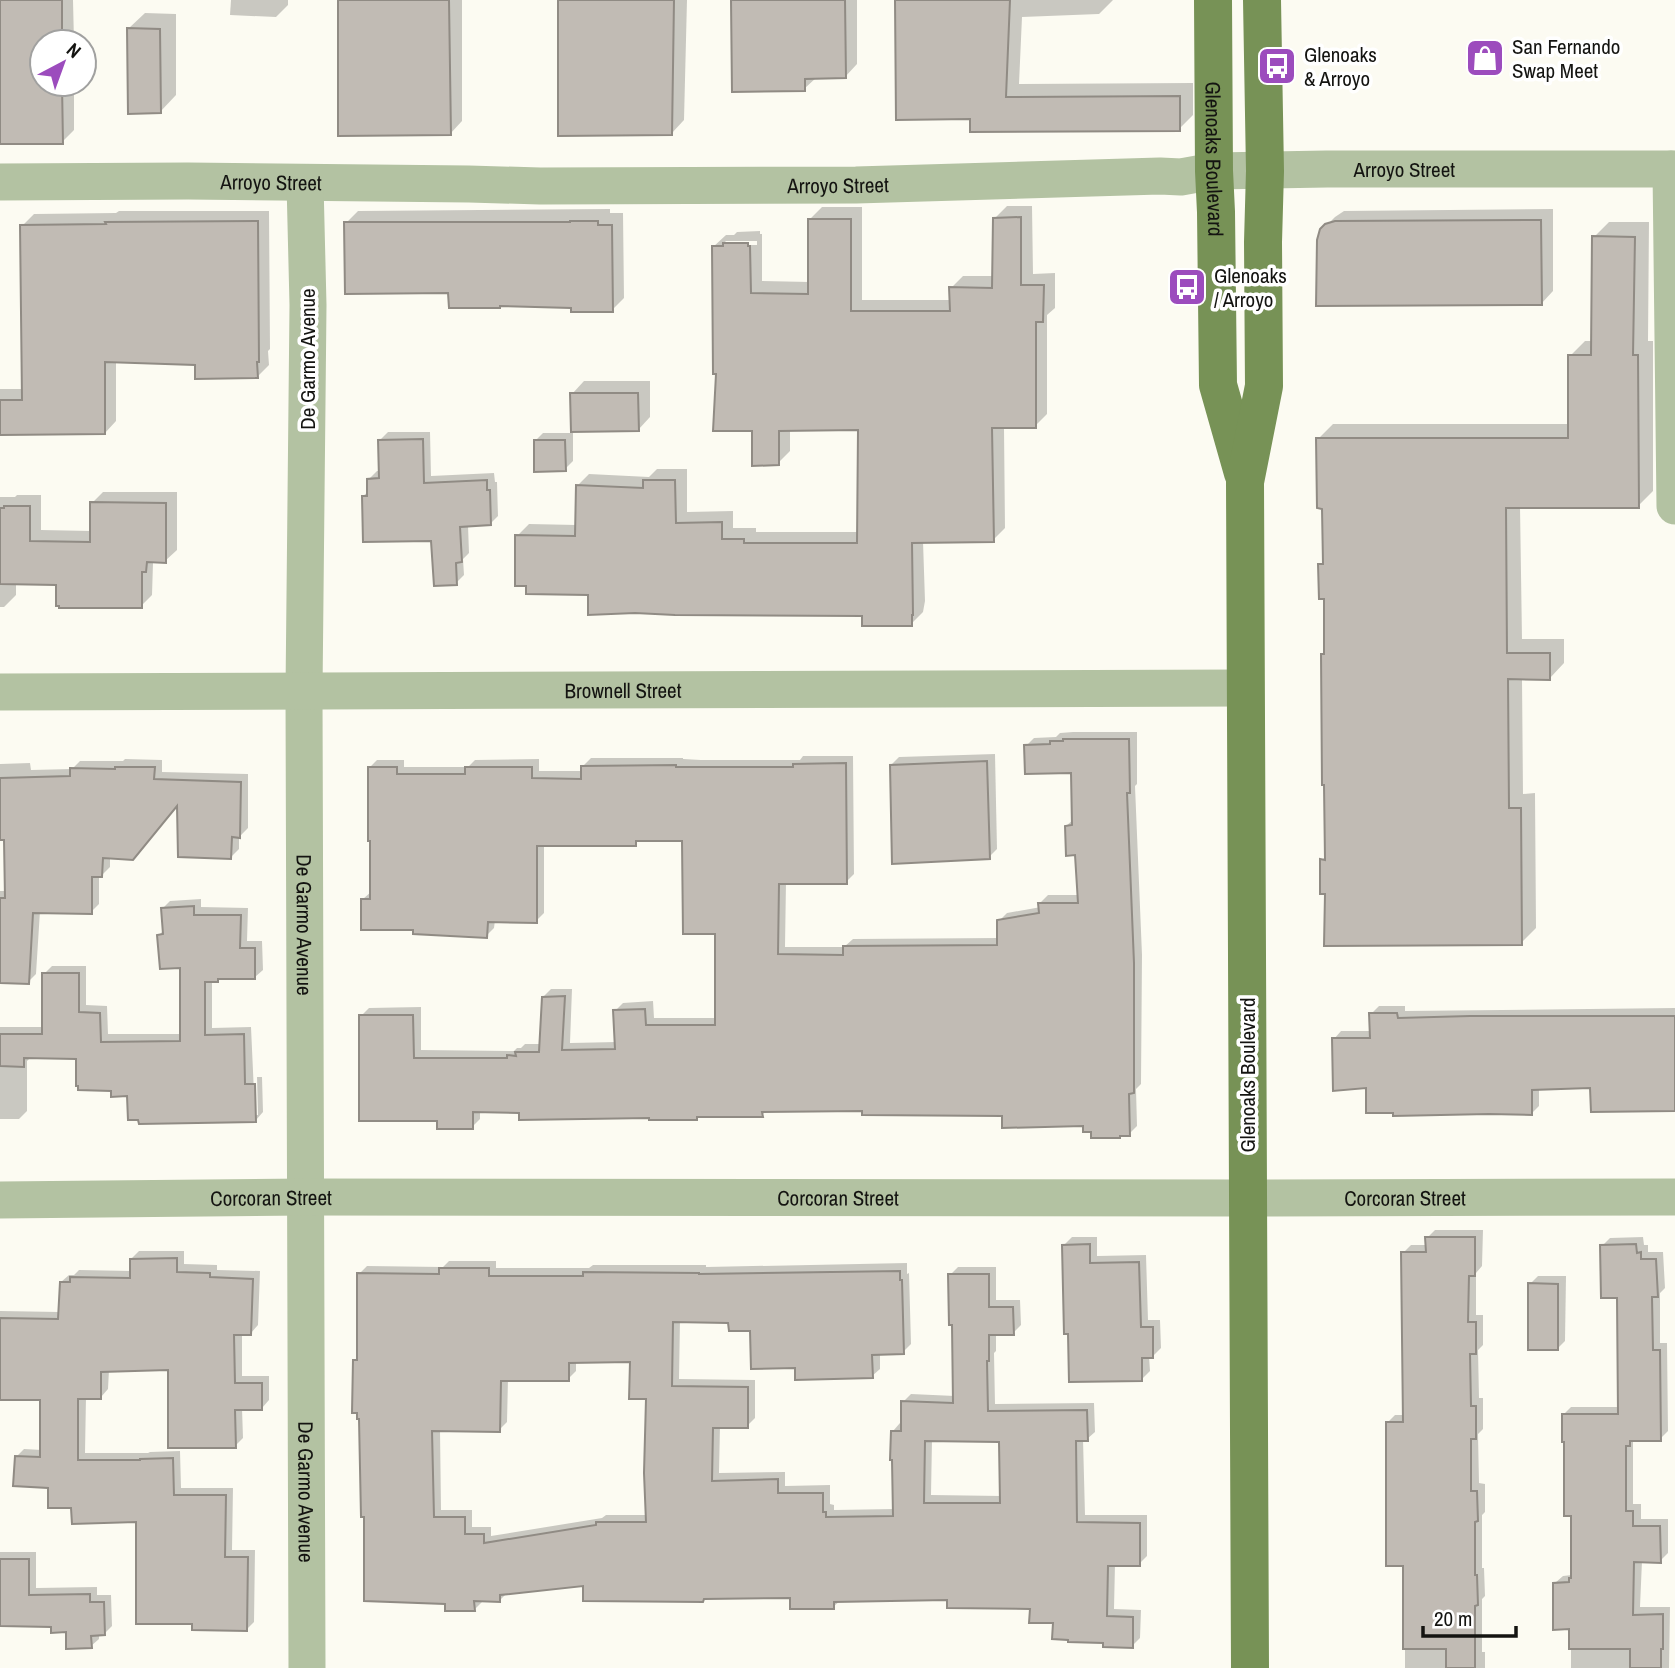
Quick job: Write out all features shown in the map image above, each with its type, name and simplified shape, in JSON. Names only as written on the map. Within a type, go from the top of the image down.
[{"type":"main road","name":"Glenoaks Boulevard","points":[[1213,0],[1218,386],[1245,482]]},
{"type":"main road","name":"Glenoaks Boulevard","points":[[1250,1668],[1245,482],[1264,386],[1265,171],[1262,0]]},
{"type":"street","name":"Arroyo Street","points":[[0,182],[188,181],[540,186],[856,185],[1181,177],[1214,172],[1327,169],[1673,169]]},
{"type":"street","points":[[1673,169],[1675,506]]},
{"type":"street","name":"De Garmo Avenue","points":[[305,183],[308,305],[304,692],[307,1668]]},
{"type":"street","name":"Brownell Street","points":[[0,692],[1245,688]]},
{"type":"street","name":"Corcoran Street","points":[[0,1200],[305,1197],[1675,1197]]},
{"type":"building","points":[[0,0],[62,0],[62,28],[28,28],[28,98],[62,98],[63,144],[0,144]]},
{"type":"building","points":[[338,0],[449,0],[451,135],[338,136]]},
{"type":"building","points":[[558,0],[674,0],[672,135],[558,136]]},
{"type":"building","points":[[731,0],[845,0],[846,78],[805,79],[805,91],[732,92]]},
{"type":"building","points":[[895,0],[1010,0],[1006,97],[1180,96],[1180,131],[970,132],[970,119],[896,120]]},
{"type":"building","points":[[127,28],[160,29],[161,113],[128,114]]},
{"type":"building","points":[[1021,217],[1021,285],[1044,285],[1043,322],[1036,322],[1036,428],[992,428],[994,542],[912,543],[912,626],[862,626],[862,616],[635,613],[588,615],[588,595],[526,594],[526,586],[515,586],[515,535],[575,536],[576,485],[643,488],[643,480],[675,480],[676,523],[722,522],[722,539],[744,539],[744,543],[857,543],[858,430],[779,431],[779,465],[752,466],[752,431],[713,431],[716,374],[713,374],[712,246],[748,243],[751,293],[808,294],[808,219],[851,219],[851,311],[950,311],[949,287],[992,288],[993,218]]},
{"type":"building","points":[[1541,220],[1542,305],[1316,306],[1317,240],[1320,229],[1325,224],[1335,221]]},
{"type":"building","points":[[258,221],[258,378],[195,379],[195,365],[105,362],[105,434],[0,435],[0,400],[22,400],[20,225]]},
{"type":"building","points":[[598,221],[598,225],[612,225],[613,312],[571,312],[571,308],[500,306],[449,308],[448,293],[345,294],[344,222]]},
{"type":"building","points":[[1592,236],[1635,237],[1633,355],[1638,355],[1639,508],[1506,508],[1507,653],[1550,653],[1550,680],[1508,679],[1509,808],[1521,808],[1522,945],[1324,946],[1325,894],[1320,894],[1320,859],[1325,860],[1321,654],[1324,654],[1324,599],[1319,599],[1318,564],[1323,564],[1322,509],[1317,508],[1316,438],[1568,438],[1568,355],[1591,355]]},
{"type":"building","points":[[570,393],[638,393],[639,431],[571,432]]},
{"type":"building","points":[[423,439],[424,483],[487,480],[487,490],[490,490],[491,525],[460,527],[462,562],[456,563],[457,585],[434,586],[431,541],[363,542],[362,496],[367,496],[367,479],[379,478],[378,440]]},
{"type":"building","points":[[534,440],[565,440],[566,471],[534,472]]},
{"type":"building","points":[[90,502],[166,503],[166,563],[147,562],[146,572],[142,572],[142,608],[59,608],[56,606],[56,585],[0,584],[0,508],[30,506],[30,541],[90,542]]},
{"type":"building","points":[[1129,739],[1130,793],[1127,793],[1134,963],[1134,1093],[1129,1094],[1130,1136],[1091,1138],[1091,1132],[1083,1132],[1083,1126],[1002,1128],[1002,1116],[862,1115],[862,1111],[762,1112],[763,1117],[697,1117],[697,1120],[519,1120],[519,1113],[473,1112],[473,1129],[437,1129],[437,1121],[359,1121],[359,1015],[413,1015],[414,1058],[507,1058],[507,1055],[516,1056],[515,1052],[539,1052],[542,997],[565,996],[562,1050],[615,1049],[613,1010],[645,1009],[646,1025],[715,1025],[715,934],[683,934],[682,841],[636,841],[636,846],[537,846],[537,923],[488,922],[487,938],[413,934],[413,930],[361,930],[361,899],[370,899],[368,767],[397,767],[397,774],[465,774],[465,767],[532,767],[532,778],[581,779],[581,766],[793,767],[793,764],[846,763],[847,884],[779,884],[778,954],[843,955],[843,946],[997,945],[997,920],[1039,913],[1038,903],[1078,903],[1075,855],[1066,856],[1065,826],[1072,825],[1071,773],[1025,774],[1024,745],[1050,744],[1050,741]]},
{"type":"building","points":[[987,761],[990,859],[892,864],[890,765]]},
{"type":"building","points":[[155,767],[154,779],[241,782],[240,838],[232,837],[231,859],[178,857],[177,806],[133,860],[103,858],[102,877],[92,877],[92,914],[33,913],[29,984],[0,983],[0,898],[5,898],[4,840],[0,840],[0,778],[70,776],[70,768]]},
{"type":"building","points":[[194,906],[194,915],[241,915],[240,948],[255,948],[255,979],[218,979],[218,982],[205,982],[205,1035],[244,1034],[245,1084],[255,1084],[256,1122],[139,1124],[138,1120],[128,1120],[127,1096],[111,1097],[111,1091],[78,1090],[76,1059],[24,1058],[24,1067],[0,1066],[0,1034],[42,1034],[42,973],[79,973],[79,1012],[100,1013],[101,1042],[180,1041],[180,968],[160,969],[157,935],[163,934],[161,908]]},
{"type":"building","points":[[1369,1013],[1397,1013],[1398,1018],[1675,1016],[1675,1111],[1591,1112],[1590,1088],[1532,1090],[1532,1115],[1393,1116],[1393,1113],[1366,1113],[1366,1088],[1333,1091],[1332,1038],[1370,1038]]},
{"type":"building","points":[[1425,1237],[1475,1237],[1475,1276],[1469,1276],[1468,1322],[1476,1322],[1476,1354],[1470,1354],[1471,1406],[1476,1406],[1476,1439],[1471,1439],[1471,1491],[1477,1491],[1478,1521],[1475,1522],[1478,1605],[1475,1606],[1475,1668],[1446,1668],[1446,1649],[1403,1649],[1403,1566],[1386,1566],[1386,1422],[1403,1422],[1401,1252],[1426,1252]]},
{"type":"building","points":[[1090,1244],[1090,1263],[1139,1262],[1141,1327],[1153,1327],[1153,1358],[1142,1358],[1142,1381],[1069,1382],[1068,1334],[1064,1334],[1062,1245]]},
{"type":"building","points":[[1636,1244],[1637,1253],[1641,1252],[1641,1259],[1656,1259],[1658,1297],[1652,1297],[1653,1350],[1660,1350],[1661,1441],[1630,1441],[1630,1446],[1626,1446],[1626,1511],[1633,1511],[1633,1526],[1660,1526],[1661,1563],[1634,1562],[1633,1615],[1663,1614],[1661,1668],[1630,1668],[1630,1649],[1569,1649],[1569,1629],[1553,1630],[1553,1583],[1569,1582],[1571,1578],[1571,1516],[1564,1516],[1562,1414],[1618,1414],[1617,1298],[1601,1298],[1600,1245]]},
{"type":"building","points":[[177,1258],[177,1272],[253,1279],[251,1335],[234,1335],[235,1383],[262,1383],[262,1410],[235,1410],[236,1448],[168,1448],[168,1370],[101,1372],[101,1399],[78,1399],[78,1460],[173,1458],[174,1495],[226,1495],[225,1557],[248,1557],[247,1631],[192,1630],[192,1624],[136,1624],[136,1522],[72,1524],[71,1508],[48,1508],[48,1488],[13,1486],[15,1456],[40,1457],[40,1400],[0,1400],[0,1318],[58,1319],[60,1282],[70,1282],[70,1277],[130,1278],[130,1259]]},
{"type":"building","points":[[439,1268],[489,1268],[489,1276],[583,1276],[583,1272],[699,1274],[900,1271],[904,1354],[872,1355],[873,1378],[795,1380],[795,1368],[751,1369],[750,1331],[729,1331],[728,1323],[673,1322],[672,1386],[748,1387],[748,1428],[713,1428],[712,1481],[778,1479],[778,1493],[823,1493],[823,1512],[826,1512],[826,1517],[893,1516],[891,1431],[901,1431],[901,1401],[953,1403],[948,1274],[989,1274],[989,1307],[1013,1307],[1014,1335],[989,1335],[988,1411],[1087,1410],[1088,1441],[1076,1441],[1077,1522],[1140,1523],[1140,1566],[1108,1566],[1107,1616],[1133,1617],[1133,1648],[1103,1647],[1103,1643],[1052,1639],[1053,1623],[1029,1623],[1030,1609],[947,1608],[947,1600],[834,1602],[834,1609],[790,1609],[790,1598],[704,1599],[703,1602],[583,1601],[583,1586],[500,1595],[500,1602],[474,1601],[475,1611],[445,1611],[445,1604],[364,1601],[364,1517],[361,1517],[359,1419],[357,1413],[352,1413],[353,1360],[357,1360],[357,1273],[439,1274]],"holes":[[[630,1362],[629,1399],[646,1399],[646,1522],[596,1522],[596,1525],[484,1543],[484,1534],[465,1534],[465,1517],[434,1517],[432,1431],[500,1432],[501,1381],[569,1381],[569,1363]],[[925,1441],[999,1442],[1000,1503],[924,1503]]]},
{"type":"building","points":[[1528,1283],[1558,1284],[1558,1350],[1528,1350]]},
{"type":"building","points":[[0,1559],[29,1559],[29,1595],[90,1594],[90,1602],[104,1602],[105,1635],[91,1636],[92,1648],[66,1649],[66,1632],[51,1633],[51,1627],[0,1626]]},
{"type":"place","name":"San Fernando Swap Meet","points":[[1485,58]]},
{"type":"place","name":"Glenoaks & Arroyo","points":[[1277,66]]},
{"type":"place","name":"Glenoaks / Arroyo","points":[[1187,287]]}]
